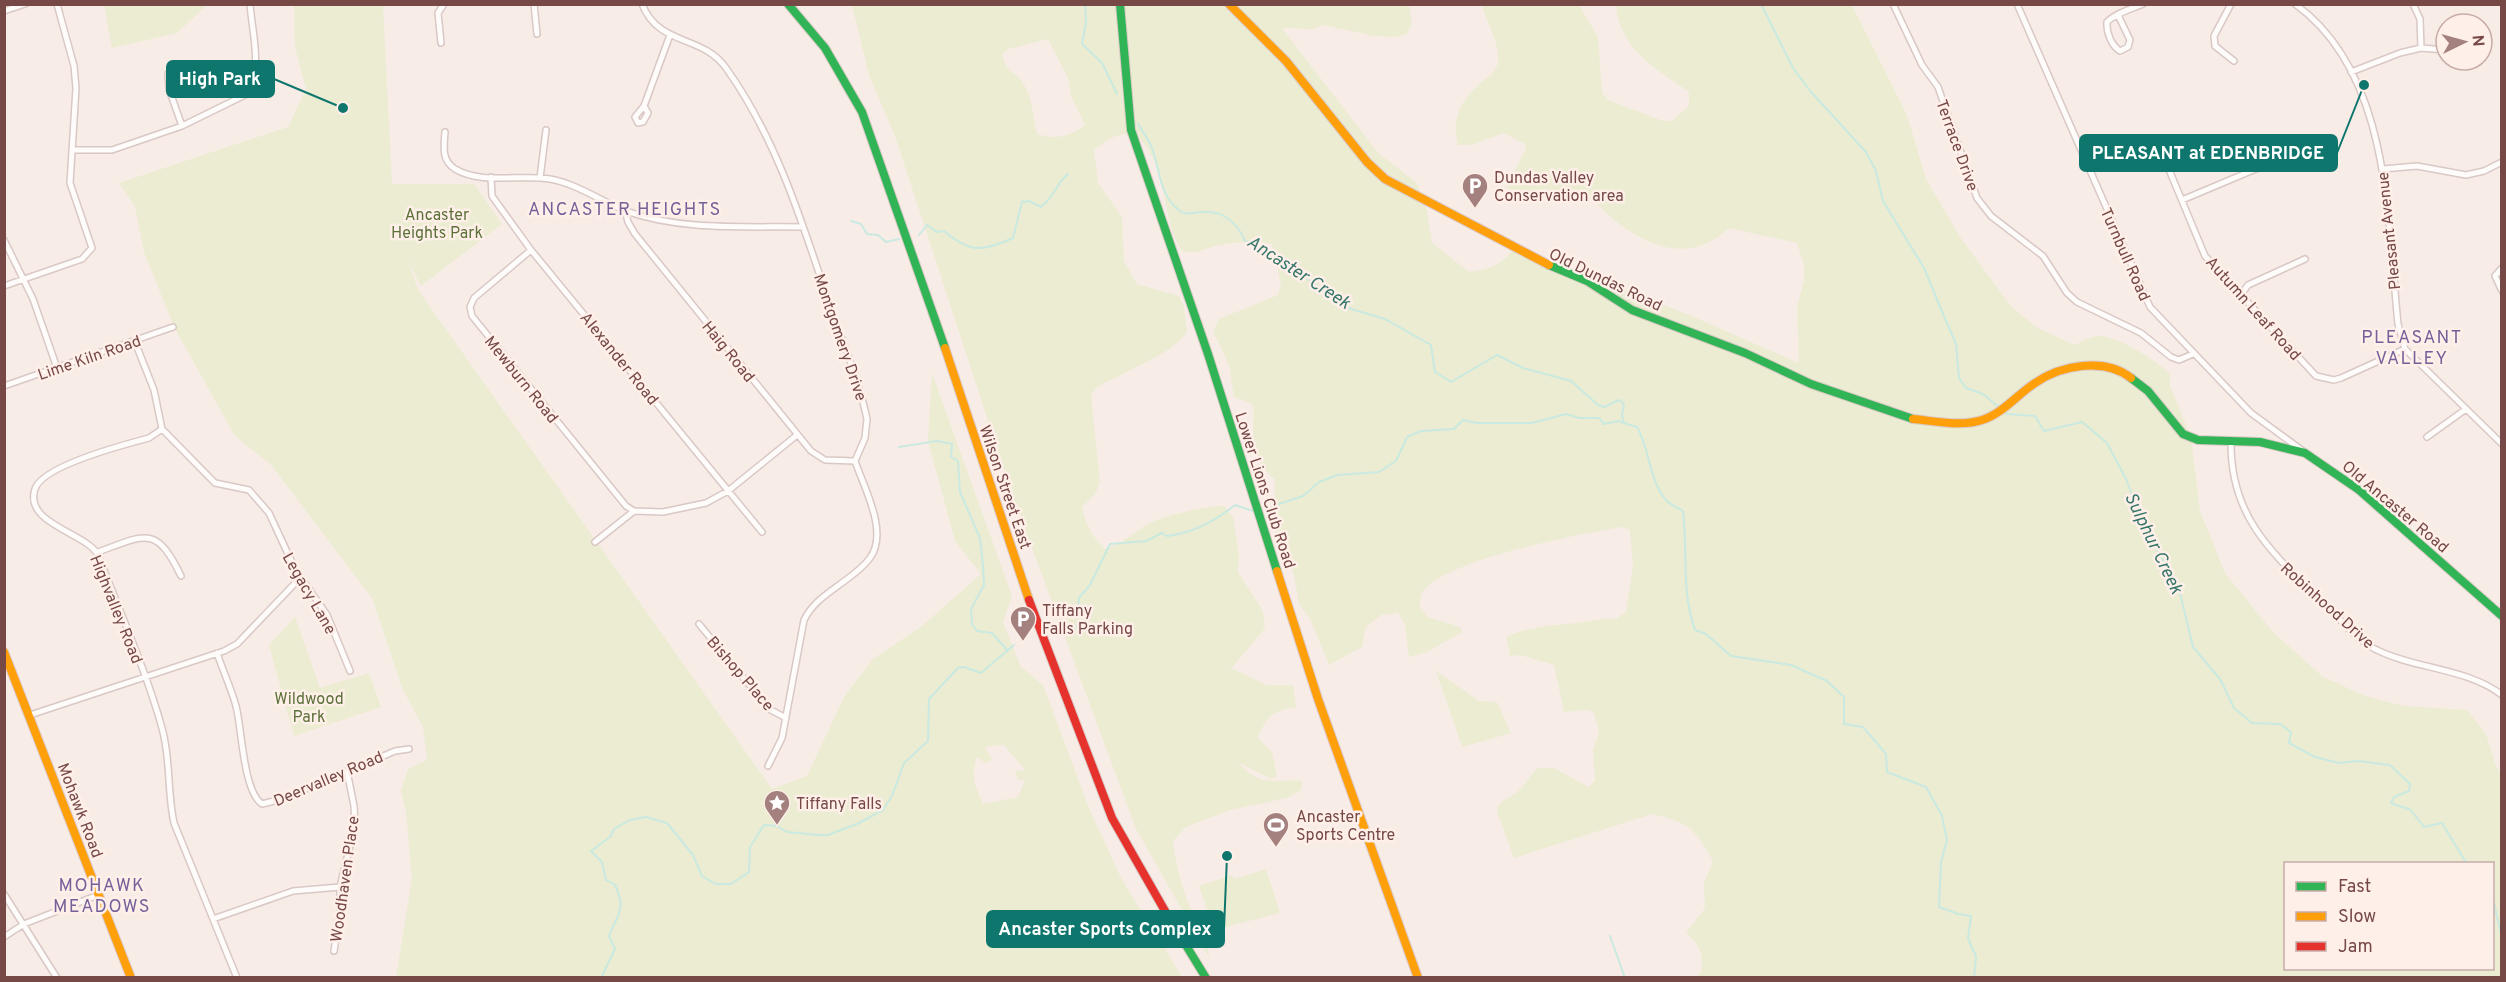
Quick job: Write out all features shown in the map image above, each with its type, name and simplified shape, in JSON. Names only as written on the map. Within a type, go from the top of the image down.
[{"type":"street","points":[[4,11],[25,4]]},
{"type":"street","points":[[4,286],[82,259],[92,248],[70,183],[76,88],[74,66],[57,4]]},
{"type":"street","points":[[72,150],[112,150],[182,126],[245,94],[252,86],[256,69],[250,4]]},
{"type":"street","points":[[534,4],[537,34]]},
{"type":"street","name":"Montgomery Drive","points":[[642,4],[657,27],[714,54],[725,66],[758,123],[787,181],[864,406],[867,419],[865,438],[855,461]]},
{"type":"street","name":"Wilson Street East","points":[[788,4],[825,48],[866,120],[1033,611],[1112,818],[1137,865],[1206,978]]},
{"type":"street","name":"Lower Lions Club Road","points":[[1120,4],[1131,130],[1208,354],[1318,699],[1418,978]]},
{"type":"street","name":"Old Dundas Road","points":[[1229,4],[1286,62],[1367,162],[1401,189],[1544,263],[1587,282],[1632,310],[1745,353],[1811,384],[1926,422],[1973,422],[1996,413],[2010,401]]},
{"type":"street","name":"Terrace Drive","points":[[1893,4],[1922,65],[1938,87],[1977,198],[1991,216],[2043,256],[2067,293],[2077,302],[2140,333],[2170,357],[2178,360],[2193,354]]},
{"type":"street","name":"Turnbull Road","points":[[2017,4],[2150,307],[2251,413],[2305,453]]},
{"type":"street","points":[[2118,15],[2130,40],[2128,48],[2121,51],[2114,46],[2107,27],[2110,19],[2118,15],[2143,4]]},
{"type":"street","points":[[2230,4],[2214,36],[2215,46],[2234,61]]},
{"type":"street","name":"Pleasant Avenue","points":[[2295,4],[2329,34],[2351,72],[2375,131],[2383,169],[2398,324],[2405,349]]},
{"type":"street","points":[[2413,4],[2420,19],[2421,48]]},
{"type":"street","points":[[441,43],[438,23],[442,6]]},
{"type":"street","points":[[644,106],[670,35]]},
{"type":"street","points":[[2351,72],[2421,48],[2434,49]]},
{"type":"street","points":[[168,74],[169,89],[182,126]]},
{"type":"street","points":[[540,178],[541,153],[546,130]]},
{"type":"street","points":[[445,132],[443,155],[450,165],[471,175],[540,178],[564,182],[625,210],[687,224],[803,227]]},
{"type":"street","name":"Autumn Leaf Road","points":[[2088,168],[2140,148],[2150,147],[2165,160],[2205,256],[2316,376],[2323,379],[2341,378],[2405,349]]},
{"type":"street","points":[[2383,169],[2417,166],[2466,175],[2484,171],[2502,162]]},
{"type":"street","points":[[2182,200],[2270,163]]},
{"type":"street","name":"Alexander Road","points":[[491,177],[492,196],[531,250],[762,532]]},
{"type":"street","name":"Haig Road","points":[[625,210],[628,222],[635,234],[811,451],[825,460],[855,461]]},
{"type":"street","points":[[4,240],[24,280],[57,368]]},
{"type":"street","name":"Mewburn Road","points":[[531,250],[474,298],[470,307],[472,316],[626,506],[634,511]]},
{"type":"street","points":[[2240,296],[2248,285],[2305,260]]},
{"type":"street","points":[[2502,268],[2495,276],[2502,291]]},
{"type":"street","name":"Lime Kiln Road","points":[[4,386],[173,327]]},
{"type":"street","points":[[135,342],[154,390],[162,429]]},
{"type":"street","points":[[2405,349],[2502,444]]},
{"type":"street","name":"Old Ancaster Road","points":[[2010,401],[2036,382],[2060,370],[2083,366],[2110,367],[2136,380],[2183,434],[2198,441],[2260,442],[2305,453],[2359,490],[2502,616]]},
{"type":"street","points":[[2427,437],[2466,410]]},
{"type":"street","name":"Highvalley Road","points":[[162,429],[149,438],[60,469],[38,482],[34,491],[35,504],[40,513],[98,552],[162,728],[171,777],[171,809],[174,823],[237,978]]},
{"type":"street","name":"Legacy Lane","points":[[162,429],[215,483],[249,490],[276,525],[283,546],[327,615],[350,671]]},
{"type":"street","points":[[595,542],[634,511],[643,513],[684,508],[706,502],[729,491],[797,435]]},
{"type":"street","name":"Robinhood Drive","points":[[2231,441],[2231,462],[2238,494],[2248,519],[2265,545],[2364,642],[2394,658],[2483,684],[2502,694]]},
{"type":"street","points":[[768,766],[782,738],[800,633],[810,608],[863,566],[876,545],[873,515],[855,461]]},
{"type":"street","points":[[98,552],[144,536],[154,538],[166,550],[181,576]]},
{"type":"street","points":[[30,715],[217,653],[237,644],[301,577]]},
{"type":"street","name":"Bishop Place","points":[[699,624],[769,709],[786,718]]},
{"type":"street","name":"Mohawk Road","points":[[4,652],[131,978]]},
{"type":"street","name":"Deervalley Road","points":[[217,653],[232,693],[244,744],[247,776],[258,801],[269,804],[395,751],[409,749]]},
{"type":"street","name":"Woodhaven Place","points":[[334,951],[340,912],[340,887],[355,825],[347,771]]},
{"type":"street","points":[[213,919],[293,891],[340,887]]},
{"type":"street","points":[[4,894],[57,978]]},
{"type":"street","points":[[4,937],[24,924],[98,895]]},
{"type":"green space","points":[[104,4],[207,5],[177,33],[112,48]]},
{"type":"green space","name":"Ancaster Heights Park","points":[[294,5],[383,5],[392,184],[474,184],[502,224],[421,286],[408,261],[418,290],[772,789],[807,776],[845,695],[873,659],[922,626],[981,574],[955,541],[928,441],[932,373],[1012,596],[1003,622],[1021,667],[1043,685],[1089,808],[1121,878],[1182,977],[396,977],[412,879],[406,811],[401,791],[408,769],[427,760],[423,727],[402,688],[372,598],[271,465],[235,436],[175,329],[144,252],[135,207],[119,183],[288,127],[306,89],[295,47]],"holes":[[[1004,745],[1025,770],[1015,771],[1018,780],[1025,780],[1018,797],[983,804],[976,786],[974,769],[977,757],[985,763],[992,760],[985,747]]]},
{"type":"green space","points":[[852,5],[1409,5],[1412,24],[1407,34],[1395,37],[1374,36],[1323,25],[1312,29],[1282,28],[1378,153],[1417,183],[1427,211],[1432,243],[1469,272],[1496,265],[1506,258],[1516,246],[1696,318],[1799,363],[1797,307],[1804,281],[1804,265],[1797,243],[1729,228],[1715,239],[1688,248],[1674,248],[1645,240],[1613,219],[1590,198],[1578,192],[1528,194],[1506,188],[1526,148],[1525,144],[1504,133],[1472,145],[1458,145],[1457,117],[1469,95],[1492,73],[1498,63],[1495,41],[1482,5],[1579,5],[1598,37],[1602,93],[1608,100],[1663,121],[1672,121],[1689,106],[1689,92],[1652,66],[1632,46],[1624,34],[1616,5],[1852,5],[1907,115],[1926,179],[1960,237],[2010,305],[2037,328],[2075,345],[2097,336],[2115,339],[2156,362],[2170,374],[2170,386],[2191,437],[2200,511],[2225,573],[2272,631],[2323,677],[2368,697],[2404,706],[2467,710],[2486,734],[2496,766],[2501,773],[2501,977],[1695,977],[1701,973],[1701,955],[1698,946],[1686,933],[1705,908],[1704,883],[1713,861],[1690,828],[1675,820],[1652,814],[1514,858],[1497,812],[1501,803],[1518,792],[1538,768],[1554,768],[1588,787],[1595,781],[1593,750],[1599,733],[1594,713],[1588,710],[1564,712],[1554,665],[1521,655],[1510,656],[1506,637],[1544,626],[1616,619],[1626,612],[1633,567],[1630,530],[1623,527],[1547,542],[1483,559],[1455,570],[1433,582],[1421,594],[1420,608],[1428,617],[1460,627],[1462,632],[1427,652],[1409,657],[1405,624],[1398,613],[1381,615],[1366,627],[1362,647],[1329,665],[1310,619],[1299,604],[1294,575],[1274,527],[1275,480],[1264,468],[1255,449],[1254,414],[1251,403],[1234,397],[1229,365],[1213,331],[1219,319],[1278,295],[1281,284],[1272,244],[1232,243],[1197,252],[1183,251],[1173,233],[1159,174],[1152,156],[1143,142],[1130,135],[1114,137],[1094,150],[1098,183],[1122,217],[1124,261],[1137,284],[1179,296],[1184,307],[1187,332],[1166,351],[1104,383],[1091,395],[1100,483],[1095,494],[1082,507],[1084,514],[1096,540],[1105,549],[1112,547],[1146,525],[1162,519],[1196,509],[1224,506],[1233,517],[1239,555],[1238,572],[1263,611],[1265,628],[1229,671],[1233,669],[1267,685],[1293,685],[1296,708],[1282,710],[1271,716],[1258,738],[1272,752],[1277,776],[1271,779],[1238,762],[1253,776],[1260,779],[1302,781],[1301,790],[1287,798],[1230,810],[1186,827],[1173,841],[1183,887],[1210,959],[1136,829],[1012,494],[895,136],[869,75]],"holes":[[[1048,39],[1068,78],[1071,96],[1085,125],[1068,135],[1050,137],[1037,134],[1027,91],[1020,79],[1006,65],[1003,53],[1008,49]]]},
{"type":"green space","name":"Wildwood Park","points":[[295,617],[320,688],[369,673],[381,707],[294,736],[269,645]]},
{"type":"green space","points":[[1436,671],[1479,701],[1497,702],[1511,733],[1462,747]]},
{"type":"green space","points":[[1266,869],[1280,913],[1214,930],[1199,886],[1232,875],[1234,879]]},
{"type":"waterway","name":"Ancaster Creek","points":[[1085,4],[1086,22],[1082,44],[1102,63],[1117,94]]},
{"type":"waterway","name":"Sulphur Creek","points":[[1761,4],[1793,68],[1811,92],[1866,152],[1876,171],[1883,201],[1924,268],[1956,344],[1959,378],[1966,388],[1983,394],[2007,414],[2035,416],[2044,431],[2082,422],[2107,443],[2126,479],[2145,530],[2178,585],[2193,647],[2220,679],[2234,708],[2252,723],[2280,724],[2291,732],[2289,743],[2315,757],[2339,763],[2358,761],[2390,765],[2410,784],[2409,791],[2394,797],[2391,803],[2411,810],[2424,827],[2442,823],[2466,862]]},
{"type":"waterway","name":"Ancaster Creek","points":[[1138,124],[1152,148],[1164,190],[1173,205],[1180,211],[1188,214],[1210,212],[1223,216],[1233,223],[1245,241],[1264,246],[1338,302],[1351,309],[1385,319],[1431,345],[1435,372],[1451,382],[1497,355],[1523,368],[1571,381],[1598,405],[1604,407],[1619,400],[1624,404],[1622,415],[1624,423],[1637,427],[1661,494],[1683,511],[1686,586],[1695,630],[1706,634],[1731,656],[1791,665],[1827,681],[1844,697],[1844,724],[1863,727],[1886,754],[1887,772],[1926,787],[1942,816],[1947,840],[1941,862],[1939,907],[1971,916],[1968,939],[1976,956],[1974,978]]},
{"type":"waterway","points":[[919,235],[927,225],[937,232],[944,231],[969,247],[984,248],[1002,243],[1013,238],[1022,202],[1029,201],[1041,207],[1068,174]]},
{"type":"waterway","points":[[851,221],[861,224],[867,234],[878,235],[886,242],[899,239]]},
{"type":"waterway","points":[[1270,507],[1303,496],[1319,482],[1337,475],[1379,472],[1396,461],[1407,437],[1421,431],[1454,429],[1463,420],[1476,423],[1532,423],[1566,414],[1579,418],[1599,418],[1604,424],[1618,421],[1624,423]]},
{"type":"waterway","points":[[899,447],[937,441],[952,444],[951,457],[958,461],[960,492],[980,538],[984,585],[971,609],[972,624],[977,631],[992,633],[1008,651]]},
{"type":"waterway","points":[[1064,634],[1082,623],[1084,617],[1078,606],[1079,598],[1090,585],[1110,544],[1146,541],[1162,533],[1167,536],[1186,532],[1212,521],[1235,505],[1253,511]]},
{"type":"waterway","points":[[601,978],[615,949],[609,936],[620,912],[620,901],[615,885],[606,880],[602,862],[591,851],[610,837],[614,829],[630,820],[646,817],[667,823],[693,855],[702,876],[715,884],[731,884],[749,872],[750,847],[764,825],[777,826],[787,832],[828,835],[859,823],[883,810],[892,796],[904,763],[928,741],[929,699],[958,668],[964,667],[981,673],[1014,645]]},
{"type":"waterway","name":"Sulphur Creek","points":[[2494,904],[2502,938]]},
{"type":"waterway","points":[[1610,936],[1625,978]]},
{"type":"traffic: fast","points":[[788,4],[825,48],[862,112],[945,348]]},
{"type":"traffic: fast","points":[[1120,4],[1131,130],[1208,354],[1277,571]]},
{"type":"traffic: fast","points":[[1549,265],[1587,281],[1632,310],[1745,353],[1811,384],[1913,419]]},
{"type":"traffic: fast","points":[[2131,378],[2148,391],[2183,434],[2198,440],[2260,442],[2305,453],[2359,490],[2502,616]]},
{"type":"traffic: fast","points":[[1165,911],[1206,978]]},
{"type":"traffic: slow","points":[[1229,4],[1286,61],[1367,162],[1385,179],[1549,265]]},
{"type":"traffic: slow","points":[[945,348],[1029,600]]},
{"type":"traffic: slow","points":[[1913,419],[1956,423],[1982,420],[1996,413],[2046,377],[2070,368],[2109,367],[2131,378]]},
{"type":"traffic: slow","points":[[1277,571],[1318,699],[1418,978]]},
{"type":"traffic: slow","points":[[4,652],[131,978]]},
{"type":"traffic: jam","points":[[1029,600],[1112,818],[1165,911]]},
{"type":"place","name":"PLEASANT at EDENBRIDGE","points":[[2364,85]]},
{"type":"place","name":"High Park","points":[[343,108]]},
{"type":"place","name":"Dundas Valley Conservation area","points":[[1475,209]]},
{"type":"place","name":"Tiffany Falls Parking","points":[[1023,642]]},
{"type":"place","name":"Tiffany Falls","points":[[777,826]]},
{"type":"place","name":"Ancaster Sports Centre","points":[[1276,848]]},
{"type":"place","name":"Ancaster Sports Complex","points":[[1227,856]]},
{"type":"district","name":"ANCASTER HEIGHTS","points":[[625,209]]},
{"type":"district","name":"PLEASANT VALLEY","points":[[2412,347]]},
{"type":"district","name":"MOHAWK MEADOWS","points":[[102,895]]}]
